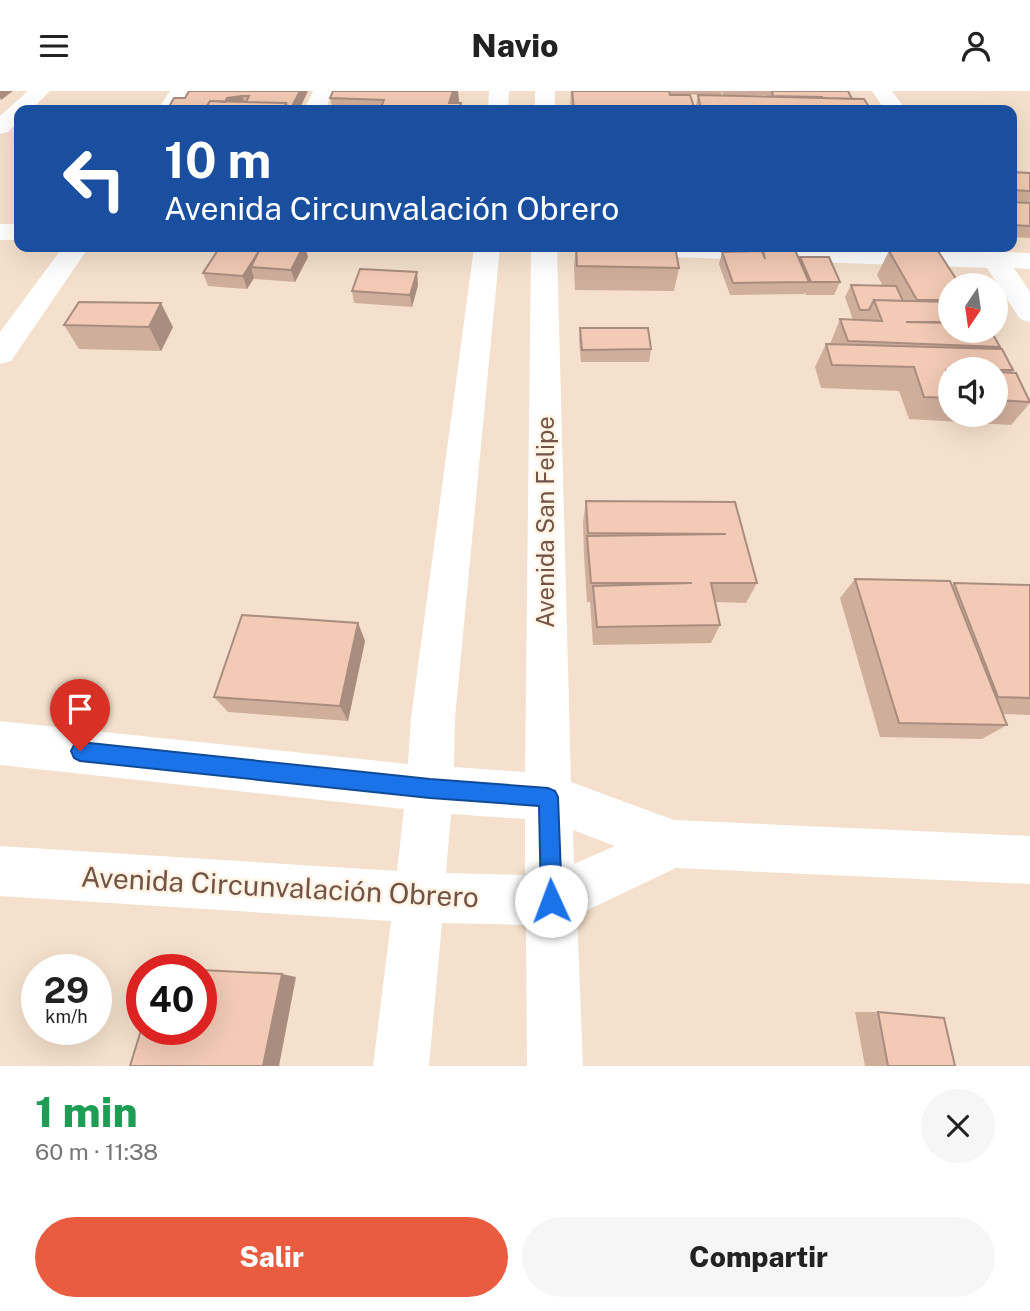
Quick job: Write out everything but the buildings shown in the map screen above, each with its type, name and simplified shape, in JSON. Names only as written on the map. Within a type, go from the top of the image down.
[{"type":"street","points":[[24,105],[40,91]]},
{"type":"street","points":[[0,127],[14,114]]},
{"type":"street","points":[[0,354],[72,252]]},
{"type":"street","points":[[401,1066],[416,897],[430,789],[433,718],[486,252]]},
{"type":"street","name":"Avenida San Felipe","points":[[544,252],[548,797],[555,1066]]},
{"type":"street","points":[[928,252],[991,253],[1030,261]]},
{"type":"street","points":[[991,253],[1030,313]]},
{"type":"street","name":"Avenida Circunvalación Obrero","points":[[0,743],[430,789],[548,797],[674,844],[1030,860]]},
{"type":"street","name":"Avenida Circunvalación Obrero","points":[[0,871],[416,897],[551,901],[674,844]]},
{"type":"shaded area","points":[[0,91],[1030,91],[1030,1066],[0,1066]]},
{"type":"route","points":[[80,751],[430,789],[548,797],[551,901]]}]
